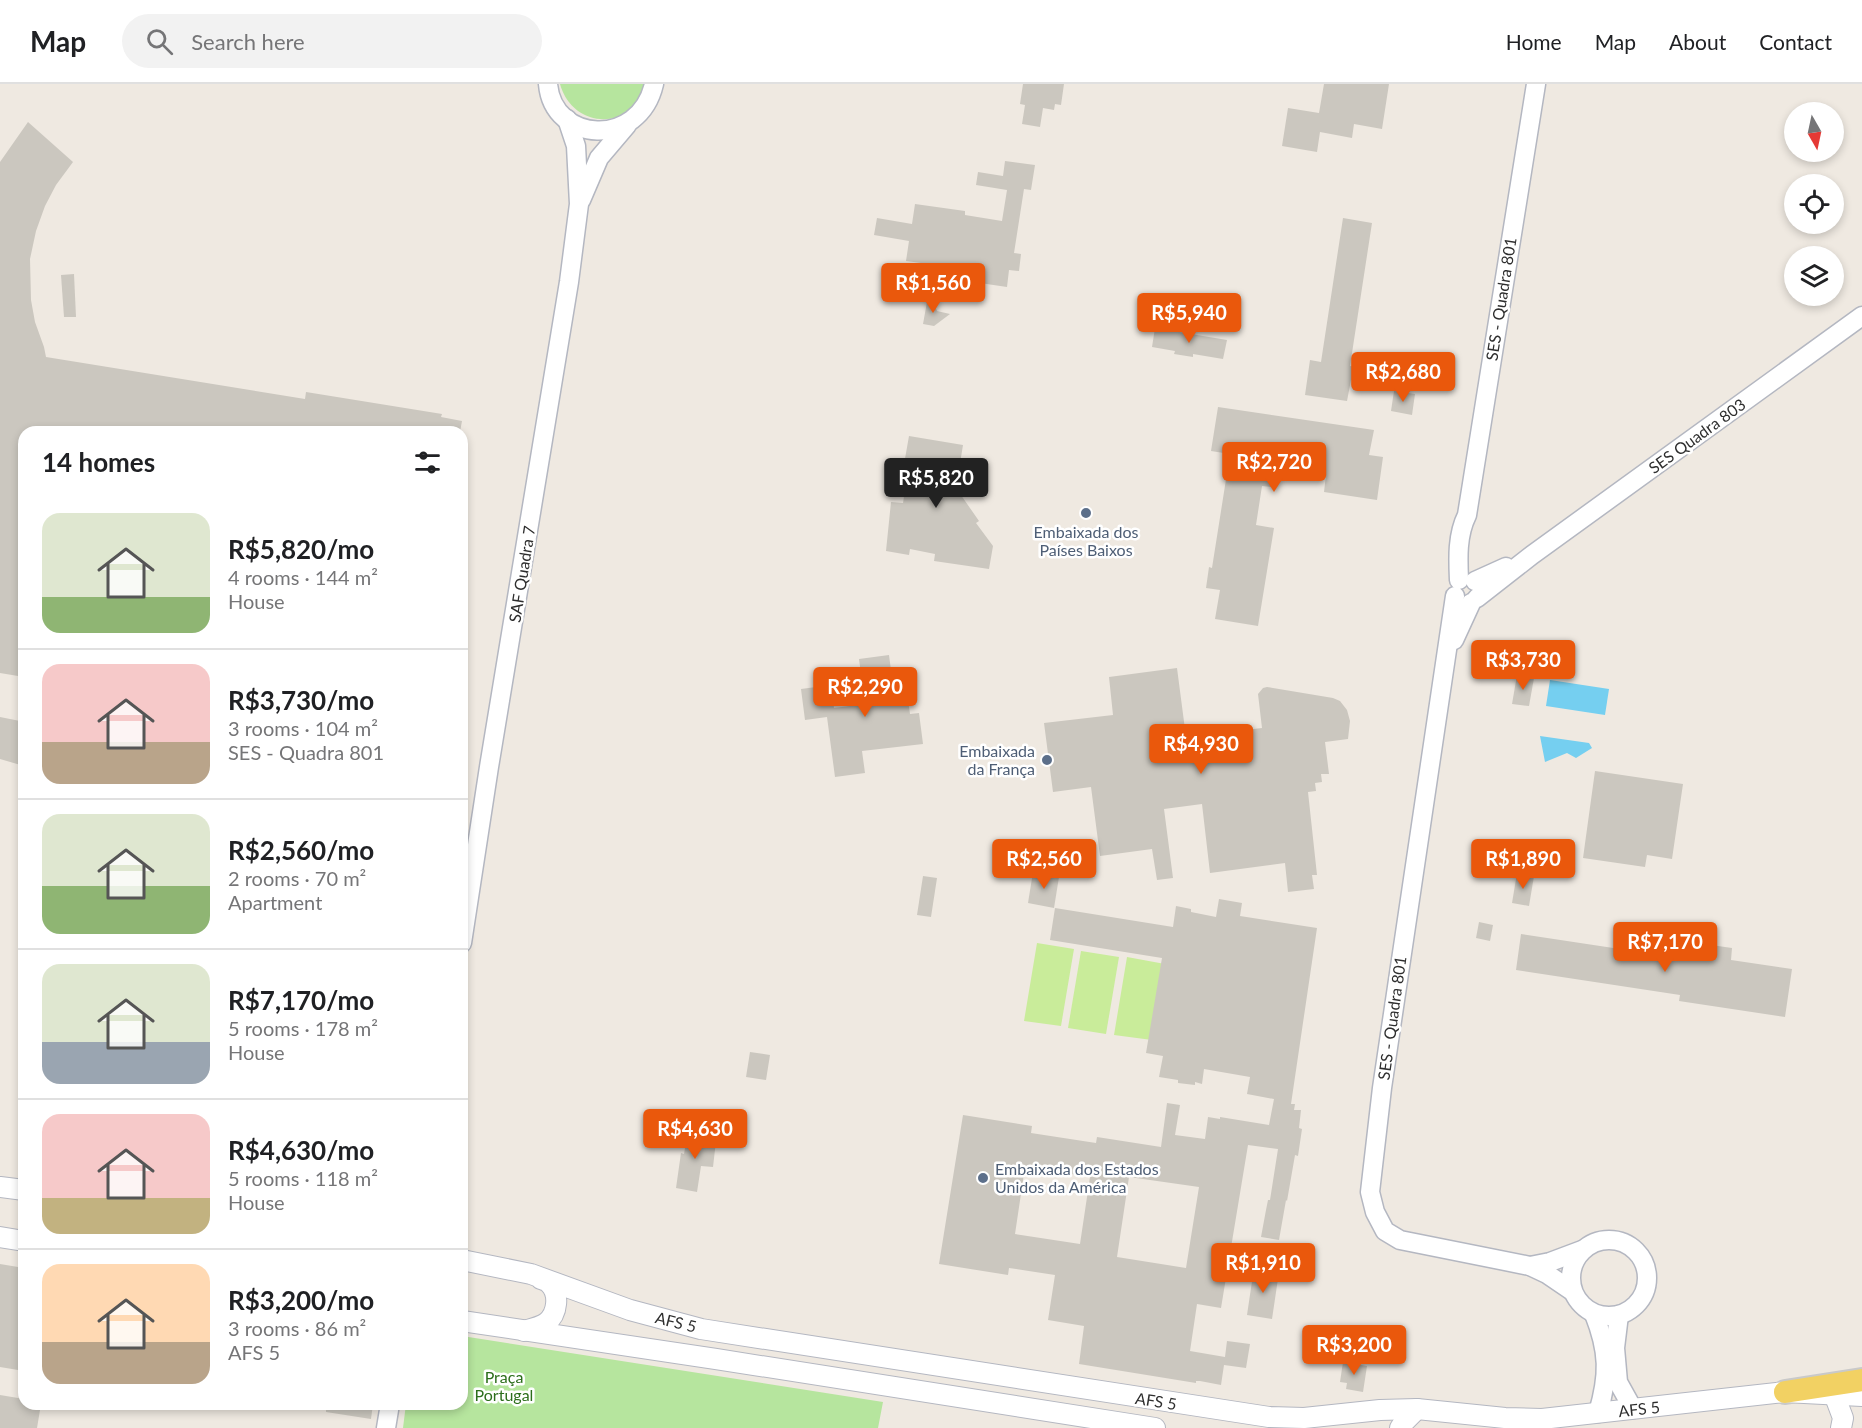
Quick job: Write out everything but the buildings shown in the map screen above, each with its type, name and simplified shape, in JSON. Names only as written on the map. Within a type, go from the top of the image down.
[{"type":"main road","points":[[0,1187],[18,1189]]},
{"type":"main road","points":[[0,1237],[18,1240]]},
{"type":"main road","name":"AFS 5","points":[[468,1261],[531,1274],[630,1310],[701,1329],[1269,1417],[1304,1418],[1380,1410],[1417,1409],[1505,1419],[1542,1419],[1785,1392],[1862,1396]]},
{"type":"main road","points":[[524,1331],[546,1323],[557,1305],[555,1292],[550,1284],[531,1274]]},
{"type":"main road","name":"AFS 5","points":[[468,1322],[1155,1428]]},
{"type":"main road","points":[[1785,1392],[1862,1380]]},
{"type":"main road","points":[[1834,1394],[1843,1418],[1841,1428]]},
{"type":"main road","points":[[1400,1428],[1417,1409]]},
{"type":"street","name":"SAF Quadra 7","points":[[579,204],[599,158],[643,110],[651,97],[654,84]]},
{"type":"street","name":"SES - Quadra 801","points":[[1536,84],[1467,515],[1469,527],[1468,589],[1447,656],[1385,1065],[1370,1192],[1375,1212],[1385,1231],[1400,1240],[1530,1266],[1547,1274],[1572,1291]]},
{"type":"street","name":"SAF Quadra 7","points":[[468,904],[569,282],[579,204],[576,146],[567,119],[555,107],[544,86]]},
{"type":"street","points":[[567,119],[581,128],[597,131],[614,129],[629,123]]},
{"type":"street","name":"SES Quadra 803","points":[[1468,589],[1532,555],[1862,316]]},
{"type":"street","points":[[1602,1240],[1613,1240],[1633,1248],[1641,1258],[1647,1276],[1644,1295],[1636,1306],[1626,1313],[1602,1317],[1581,1306],[1572,1291],[1570,1272],[1574,1260],[1582,1251],[1602,1240]]},
{"type":"street","name":"SES - Quadra 801","points":[[1530,1266],[1582,1251]]},
{"type":"street","points":[[1594,1314],[1604,1347],[1607,1371],[1605,1390],[1598,1413]]},
{"type":"street","points":[[1619,1315],[1615,1348],[1618,1383],[1633,1409]]},
{"type":"street","points":[[386,1428],[389,1410]]},
{"type":"green space","points":[[560,84],[644,84],[638,99],[629,110],[617,117],[604,119],[590,117],[577,110],[567,99]]},
{"type":"green space","points":[[1037,943],[1074,949],[1061,1026],[1024,1021]]},
{"type":"green space","points":[[1081,951],[1119,957],[1106,1034],[1068,1028]]},
{"type":"green space","points":[[1127,957],[1165,964],[1152,1040],[1114,1035]]},
{"type":"green space","name":"Praça Portugal","points":[[468,1337],[883,1402],[878,1428],[403,1428],[405,1410],[468,1410]]},
{"type":"water","points":[[1550,680],[1609,689],[1605,715],[1546,706]]},
{"type":"water","points":[[1540,736],[1589,743],[1592,748],[1576,758],[1567,753],[1545,762]]},
{"type":"place","name":"Embaixada dos Países Baixos","points":[[1086,513]]},
{"type":"place","name":"Embaixada da França","points":[[1047,760]]},
{"type":"place","name":"Embaixada dos Estados Unidos da América","points":[[983,1178]]}]
